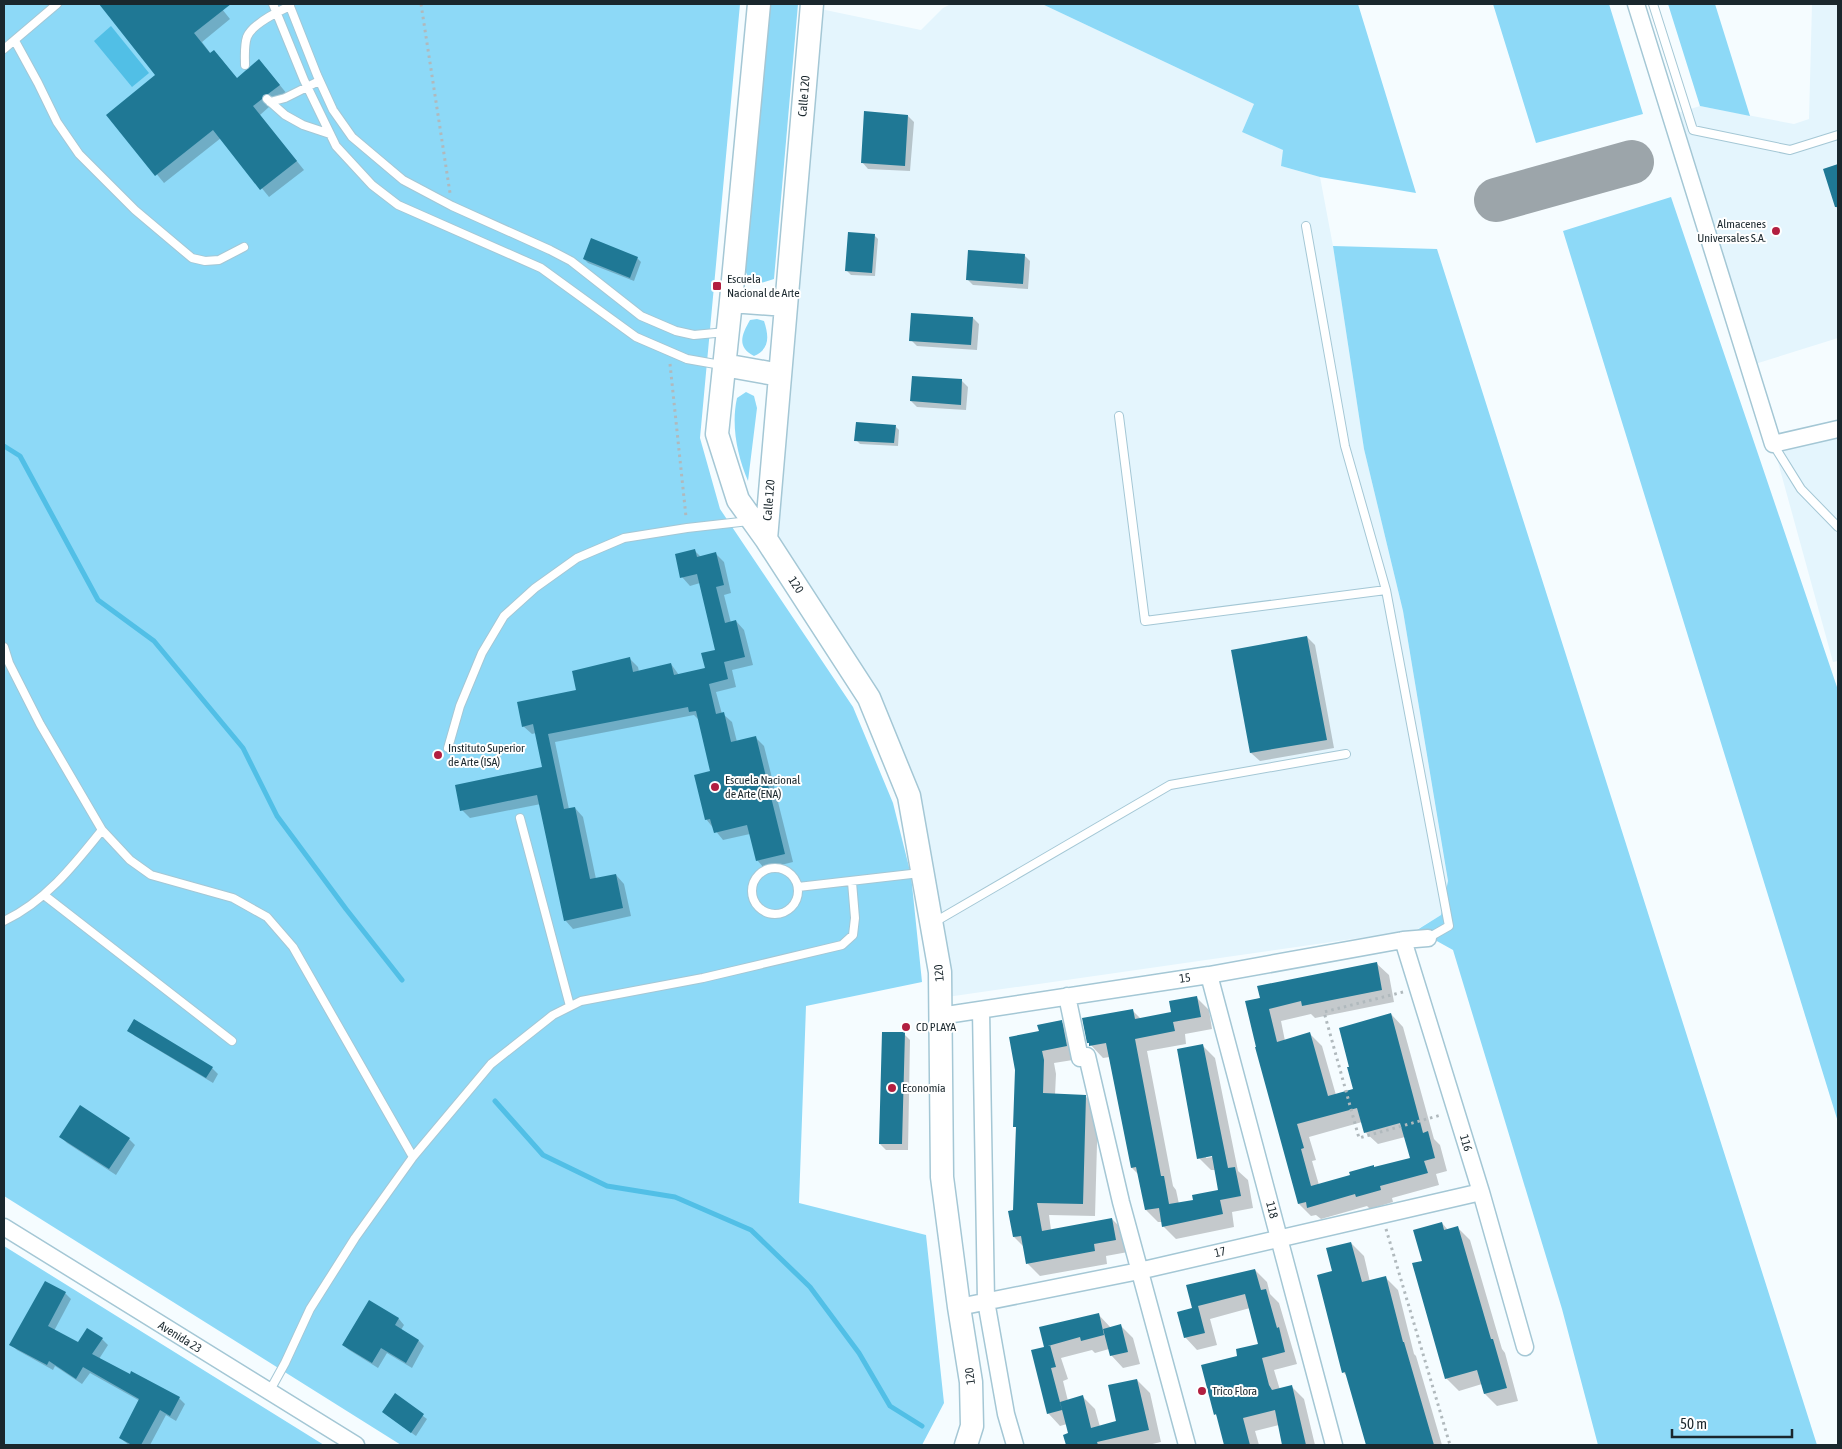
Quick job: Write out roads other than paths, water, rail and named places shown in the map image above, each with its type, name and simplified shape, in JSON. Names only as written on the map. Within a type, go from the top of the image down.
[{"type":"main road","name":"Calle 120","points":[[759,4],[732,301],[717,434],[738,500],[760,530]]},
{"type":"main road","name":"Calle 120","points":[[760,530],[780,375],[812,4]]},
{"type":"main road","points":[[732,301],[786,305]]},
{"type":"main road","points":[[724,365],[780,375]]},
{"type":"main road","name":"120","points":[[760,530],[869,698],[909,796],[940,972],[942,1177],[971,1382],[972,1426],[966,1445]]},
{"type":"street","points":[[1636,4],[1773,444],[1838,430]]},
{"type":"street","name":"15","points":[[940,1016],[1210,975],[1403,940],[1428,938]]},
{"type":"street","name":"116","points":[[1403,940],[1481,1192],[1525,1347]]},
{"type":"street","name":"118","points":[[1210,975],[1334,1445]]},
{"type":"street","points":[[1067,996],[1080,1058],[1087,1056],[1121,1202],[1187,1445]]},
{"type":"street","points":[[981,1010],[986,1301],[1006,1414],[1015,1445]]},
{"type":"street","name":"17","points":[[959,1307],[1139,1271],[1481,1192]]},
{"type":"street","name":"Avenida 23","points":[[4,1228],[356,1445]]},
{"type":"lane","points":[[4,49],[57,4]]},
{"type":"lane","points":[[273,4],[307,88],[336,146],[372,185],[398,205],[541,268],[636,337],[687,359],[724,365]]},
{"type":"lane","points":[[1653,4],[1693,130],[1790,150],[1838,135]]},
{"type":"lane","points":[[245,65],[244,50],[247,35],[258,24],[289,5],[319,81],[333,110],[352,137],[403,180],[452,206],[571,261],[641,316],[676,331],[694,335],[728,332]]},
{"type":"lane","points":[[15,41],[57,122],[79,154],[135,210],[192,258],[205,261],[219,260],[244,247]]},
{"type":"lane","points":[[319,81],[285,98],[268,101],[285,115],[303,125],[330,134]]},
{"type":"lane","points":[[1306,226],[1345,446],[1386,590],[1449,926],[1428,938]]},
{"type":"lane","points":[[1118,416],[1145,621],[1386,590]]},
{"type":"lane","points":[[1773,444],[1801,489],[1838,527]]},
{"type":"lane","points":[[448,748],[464,697],[482,653],[504,616],[536,588],[577,558],[624,538],[687,528],[760,530]]},
{"type":"lane","points":[[4,647],[9,663],[40,724],[102,830],[130,860],[150,875],[234,898],[267,917],[294,947],[413,1157]]},
{"type":"lane","points":[[931,924],[1170,785],[1346,754]]},
{"type":"lane","points":[[520,818],[570,1006]]},
{"type":"lane","points":[[4,921],[13,917],[44,895],[69,872],[102,830]]},
{"type":"lane","points":[[771,868],[786,870],[792,874],[798,887],[798,895],[790,909],[784,913],[768,913],[760,909],[752,895],[754,880],[759,874],[771,868]]},
{"type":"lane","points":[[798,887],[922,873]]},
{"type":"lane","points":[[269,1392],[310,1309],[355,1238],[413,1157],[491,1064],[553,1016],[581,1002],[703,978],[842,945],[853,935],[855,918],[852,882]]},
{"type":"lane","points":[[44,895],[232,1041]]},
{"type":"waterway","points":[[4,446],[20,456],[98,600],[154,641],[243,748],[277,816],[402,980]]},
{"type":"waterway","points":[[495,1101],[543,1155],[607,1186],[675,1197],[751,1230],[810,1287],[859,1353],[890,1406],[922,1426]]},
{"type":"place","name":"Almacenes Universales S.A.","points":[[1776,231]]},
{"type":"place","name":"Escuela Nacional de Arte","points":[[717,286]]},
{"type":"place","name":"Instituto Superior de Arte (ISA)","points":[[438,755]]},
{"type":"place","name":"Escuela Nacional de Arte (ENA)","points":[[715,787]]},
{"type":"place","name":"CD PLAYA","points":[[906,1027]]},
{"type":"place","name":"Economía","points":[[892,1088]]},
{"type":"place","name":"Trico Flora","points":[[1202,1391]]}]
